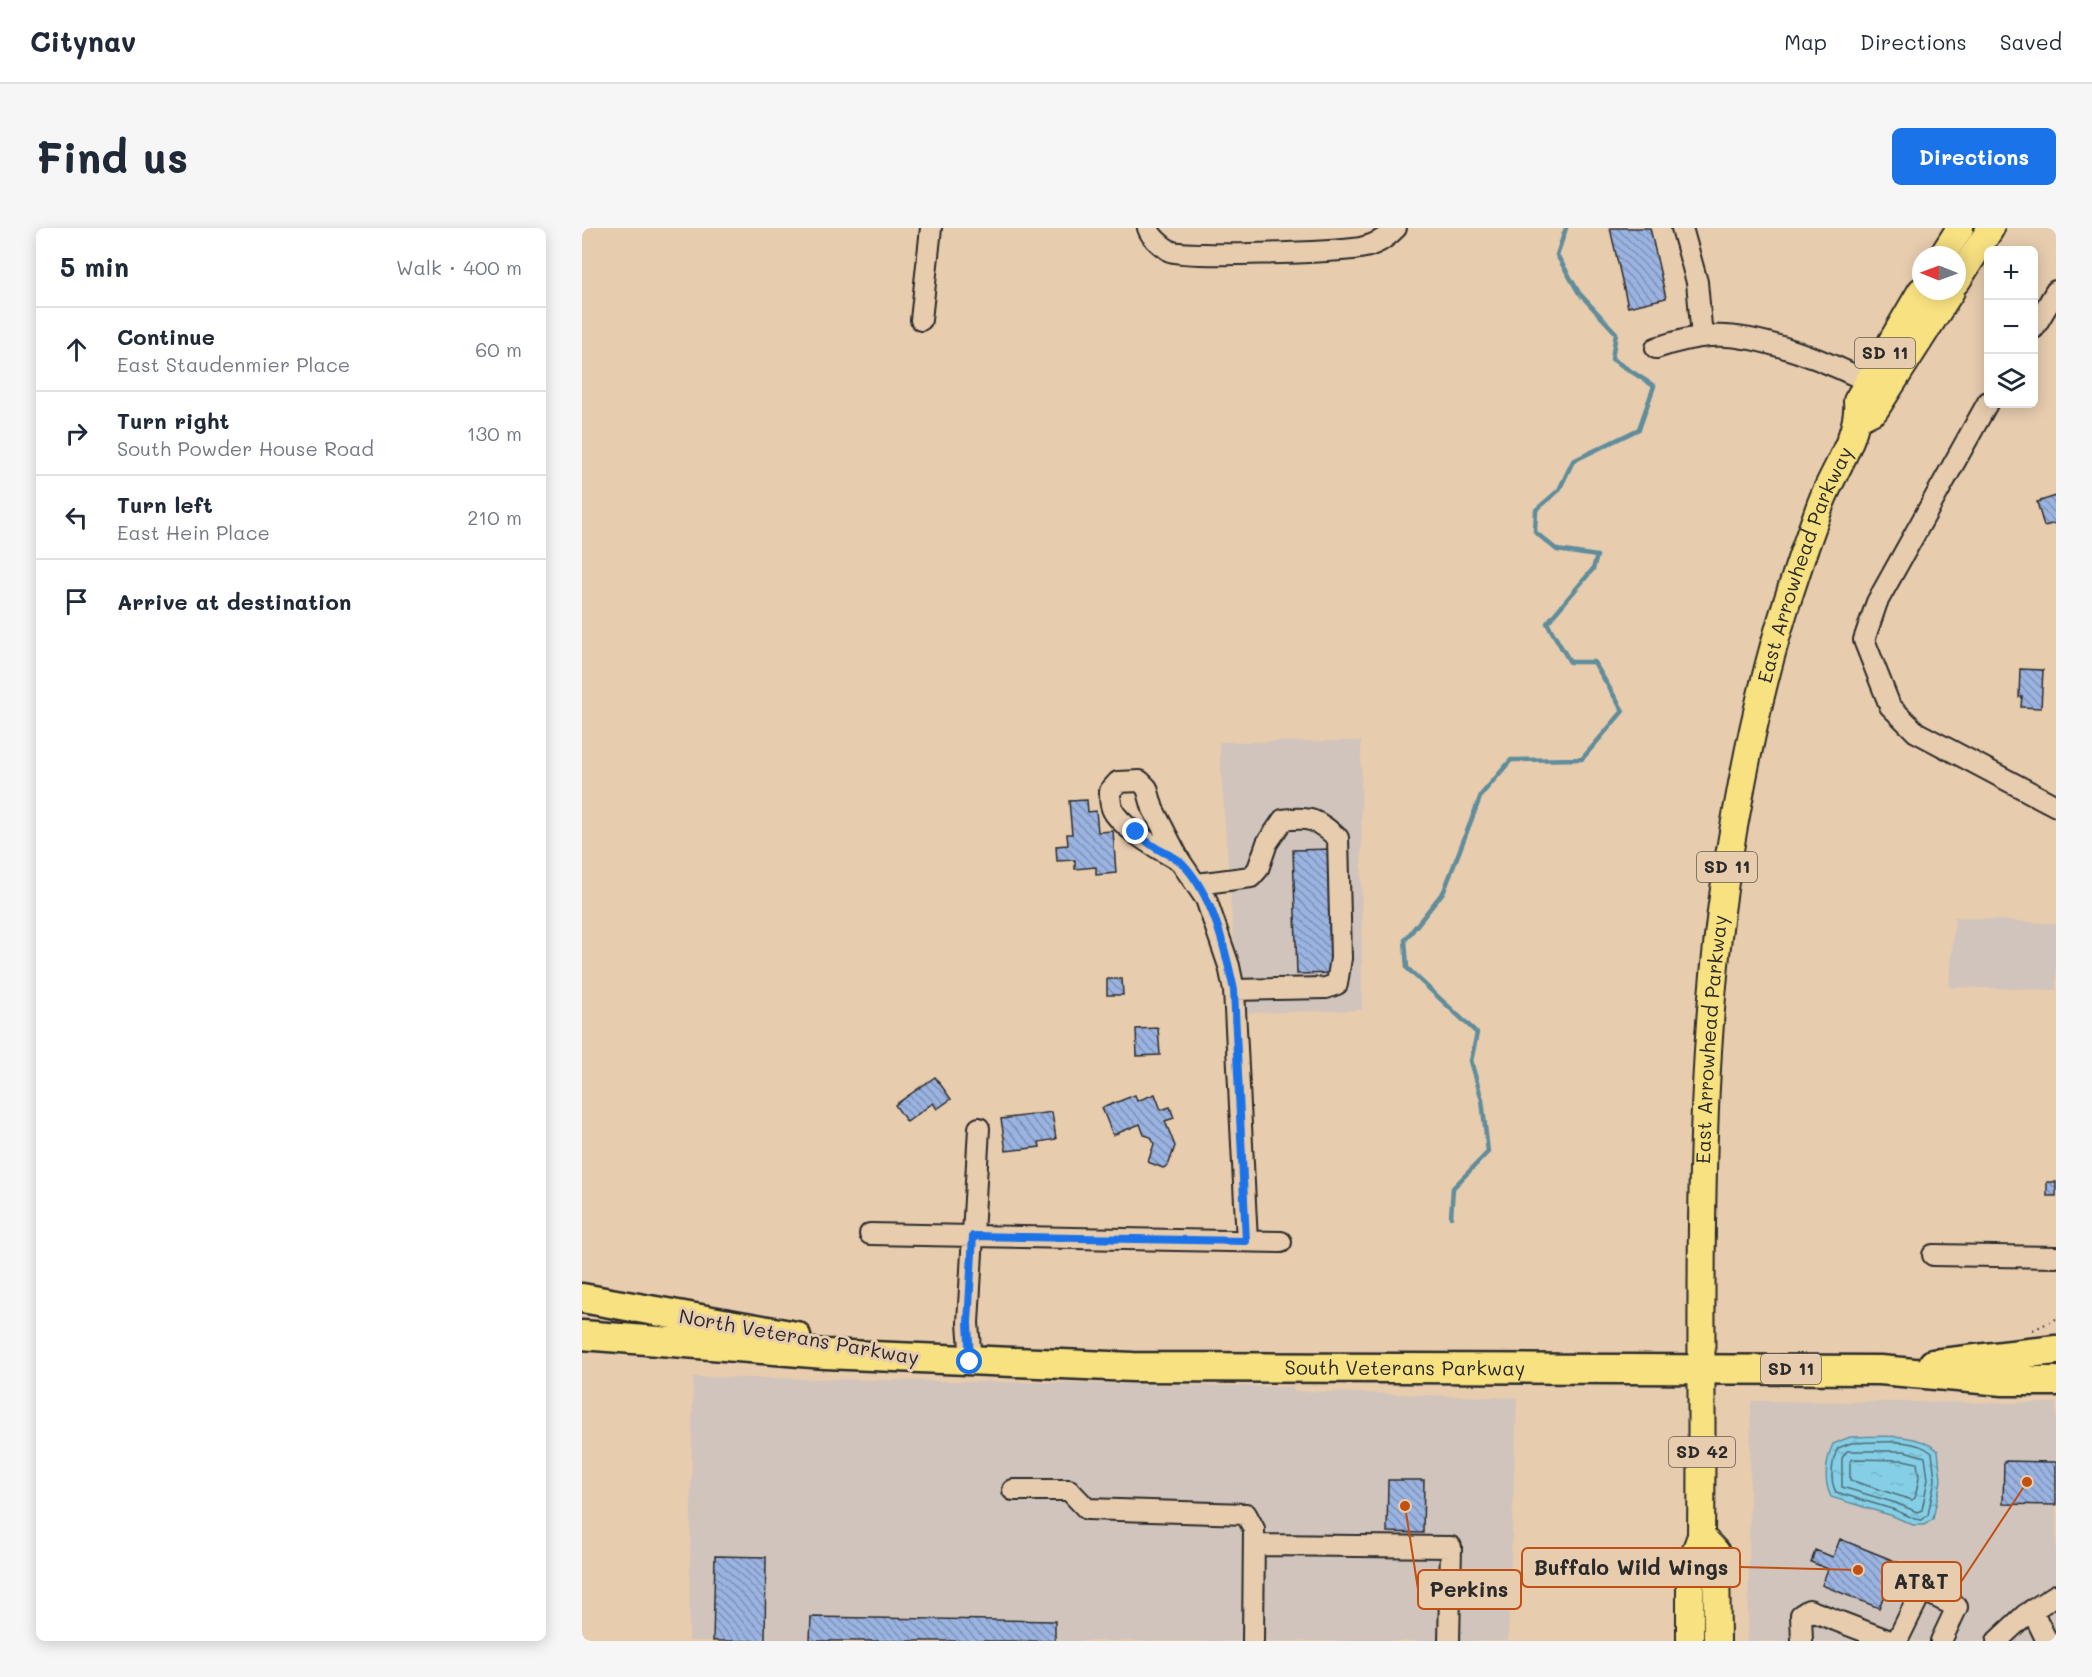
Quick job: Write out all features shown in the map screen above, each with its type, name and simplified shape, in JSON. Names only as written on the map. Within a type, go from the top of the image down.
[{"type":"highway","name":"North Veterans Parkway","points":[[582,1298],[928,1360]]},
{"type":"highway","name":"North Veterans Parkway","points":[[582,1335],[928,1360]]},
{"type":"highway","name":"South Veterans Parkway","points":[[1880,1370],[2056,1350]]},
{"type":"highway","name":"South Veterans Parkway","points":[[928,1360],[1145,1367],[1880,1370],[2003,1381],[2056,1381]]},
{"type":"main road","points":[[1949,246],[1960,228]]},
{"type":"main road","points":[[1966,267],[1991,228]]},
{"type":"main road","name":"East Arrowhead Parkway","points":[[1690,1641],[1690,1565],[1701,1536],[1706,1089],[1712,987],[1729,857],[1760,700],[1785,608],[1822,501],[1859,418],[1875,410],[1878,387],[1917,300]]},
{"type":"main road","name":"East Arrowhead Parkway","points":[[1878,387],[1944,300]]},
{"type":"main road","points":[[1701,1536],[1716,1552],[1717,1641]]},
{"type":"street","points":[[921,320],[932,228]]},
{"type":"street","points":[[1148,228],[1150,234],[1172,252],[1275,254],[1360,248],[1383,241],[1396,228]]},
{"type":"street","points":[[1682,228],[1697,282],[1702,337]]},
{"type":"street","points":[[2038,321],[2056,291]]},
{"type":"street","points":[[1656,348],[1702,337],[1744,337],[1878,387]]},
{"type":"street","points":[[1986,408],[1877,602],[1864,640],[1890,706],[1916,732],[2056,806]]},
{"type":"street","points":[[1197,884],[1251,877],[1258,869],[1267,843],[1283,820],[1298,817],[1316,819],[1338,838],[1341,958],[1337,984],[1326,988],[1234,990]]},
{"type":"street","points":[[1180,861],[1206,899],[1229,966],[1234,990],[1246,1241]]},
{"type":"street","points":[[970,1362],[968,1323],[979,1128]]},
{"type":"street","points":[[870,1234],[1281,1242]]},
{"type":"street","points":[[1934,1255],[2056,1257]]},
{"type":"street","points":[[1013,1490],[1070,1491],[1087,1509],[1246,1514],[1254,1529],[1253,1641]]},
{"type":"street","points":[[1254,1545],[1450,1547],[1449,1641]]},
{"type":"street","points":[[1897,1641],[1922,1590],[1958,1607],[1941,1641]]},
{"type":"street","points":[[1998,1641],[2032,1610],[2056,1595]]},
{"type":"street","points":[[1802,1641],[1801,1615],[1809,1610],[1890,1641]]},
{"type":"street","points":[[2032,1610],[2047,1641]]},
{"type":"shaded area","points":[[1361,741],[1362,1010],[1239,1013],[1219,742]]},
{"type":"shaded area","points":[[1955,917],[2056,924],[2056,990],[1949,987]]},
{"type":"shaded area","points":[[693,1377],[1293,1387],[1294,1391],[1517,1398],[1508,1641],[689,1641]]},
{"type":"shaded area","points":[[1751,1401],[2056,1403],[2056,1641],[1748,1641]]},
{"type":"water","points":[[1896,1436],[1919,1440],[1938,1451],[1941,1480],[1933,1519],[1924,1525],[1913,1525],[1893,1516],[1831,1497],[1826,1477],[1831,1450],[1833,1444],[1850,1437]]},
{"type":"building","points":[[1610,228],[1650,228],[1666,298],[1628,307]]},
{"type":"building","points":[[2056,496],[2056,523],[2044,526],[2037,502]]},
{"type":"building","points":[[2020,669],[2043,670],[2041,708],[2021,707]]},
{"type":"building","points":[[1087,800],[1088,812],[1096,811],[1098,832],[1113,831],[1116,873],[1096,875],[1096,867],[1075,869],[1075,860],[1057,861],[1056,846],[1068,845],[1067,834],[1072,834],[1069,801]]},
{"type":"building","points":[[1332,849],[1336,973],[1297,974],[1293,850]]},
{"type":"building","points":[[1107,979],[1122,979],[1123,995],[1107,995]]},
{"type":"building","points":[[1158,1028],[1160,1055],[1137,1056],[1136,1029]]},
{"type":"building","points":[[935,1077],[951,1099],[937,1109],[933,1103],[907,1122],[895,1105]]},
{"type":"building","points":[[1155,1094],[1161,1110],[1170,1107],[1174,1118],[1165,1121],[1175,1146],[1168,1166],[1163,1168],[1148,1162],[1154,1144],[1151,1137],[1144,1135],[1140,1124],[1113,1135],[1102,1108],[1135,1095],[1137,1101]]},
{"type":"building","points":[[1052,1112],[1056,1139],[1039,1142],[1040,1147],[1006,1151],[1001,1119]]},
{"type":"building","points":[[2047,1182],[2056,1182],[2056,1196],[2047,1196]]},
{"type":"building","points":[[2004,1461],[2056,1462],[2056,1505],[2003,1504]]},
{"type":"building","points":[[1388,1480],[1424,1480],[1423,1533],[1387,1532]]},
{"type":"building","points":[[1840,1539],[1897,1562],[1879,1608],[1822,1585],[1828,1569],[1811,1562],[1815,1550],[1833,1557]]},
{"type":"building","points":[[715,1556],[766,1557],[765,1641],[713,1641]]},
{"type":"building","points":[[811,1617],[1055,1621],[1055,1641],[810,1641]]},
{"type":"waterway","points":[[1451,1217],[1453,1188],[1488,1152],[1482,1100],[1471,1061],[1477,1033],[1407,968],[1405,940],[1444,891],[1481,795],[1511,760],[1582,759],[1623,711],[1594,662],[1570,662],[1547,623],[1593,569],[1597,556],[1557,550],[1535,532],[1536,510],[1559,490],[1573,461],[1639,429],[1654,386],[1612,359],[1616,333],[1579,293],[1557,255],[1566,228]]},
{"type":"place","name":"AT&T","points":[[2027,1482]]},
{"type":"place","name":"Perkins","points":[[1405,1506]]},
{"type":"place","name":"Buffalo Wild Wings","points":[[1858,1570]]},
{"type":"route","points":[[970,1362],[968,1323],[973,1236],[1246,1241],[1234,990],[1229,966],[1206,899],[1190,873],[1180,861],[1157,849],[1136,832]]}]
